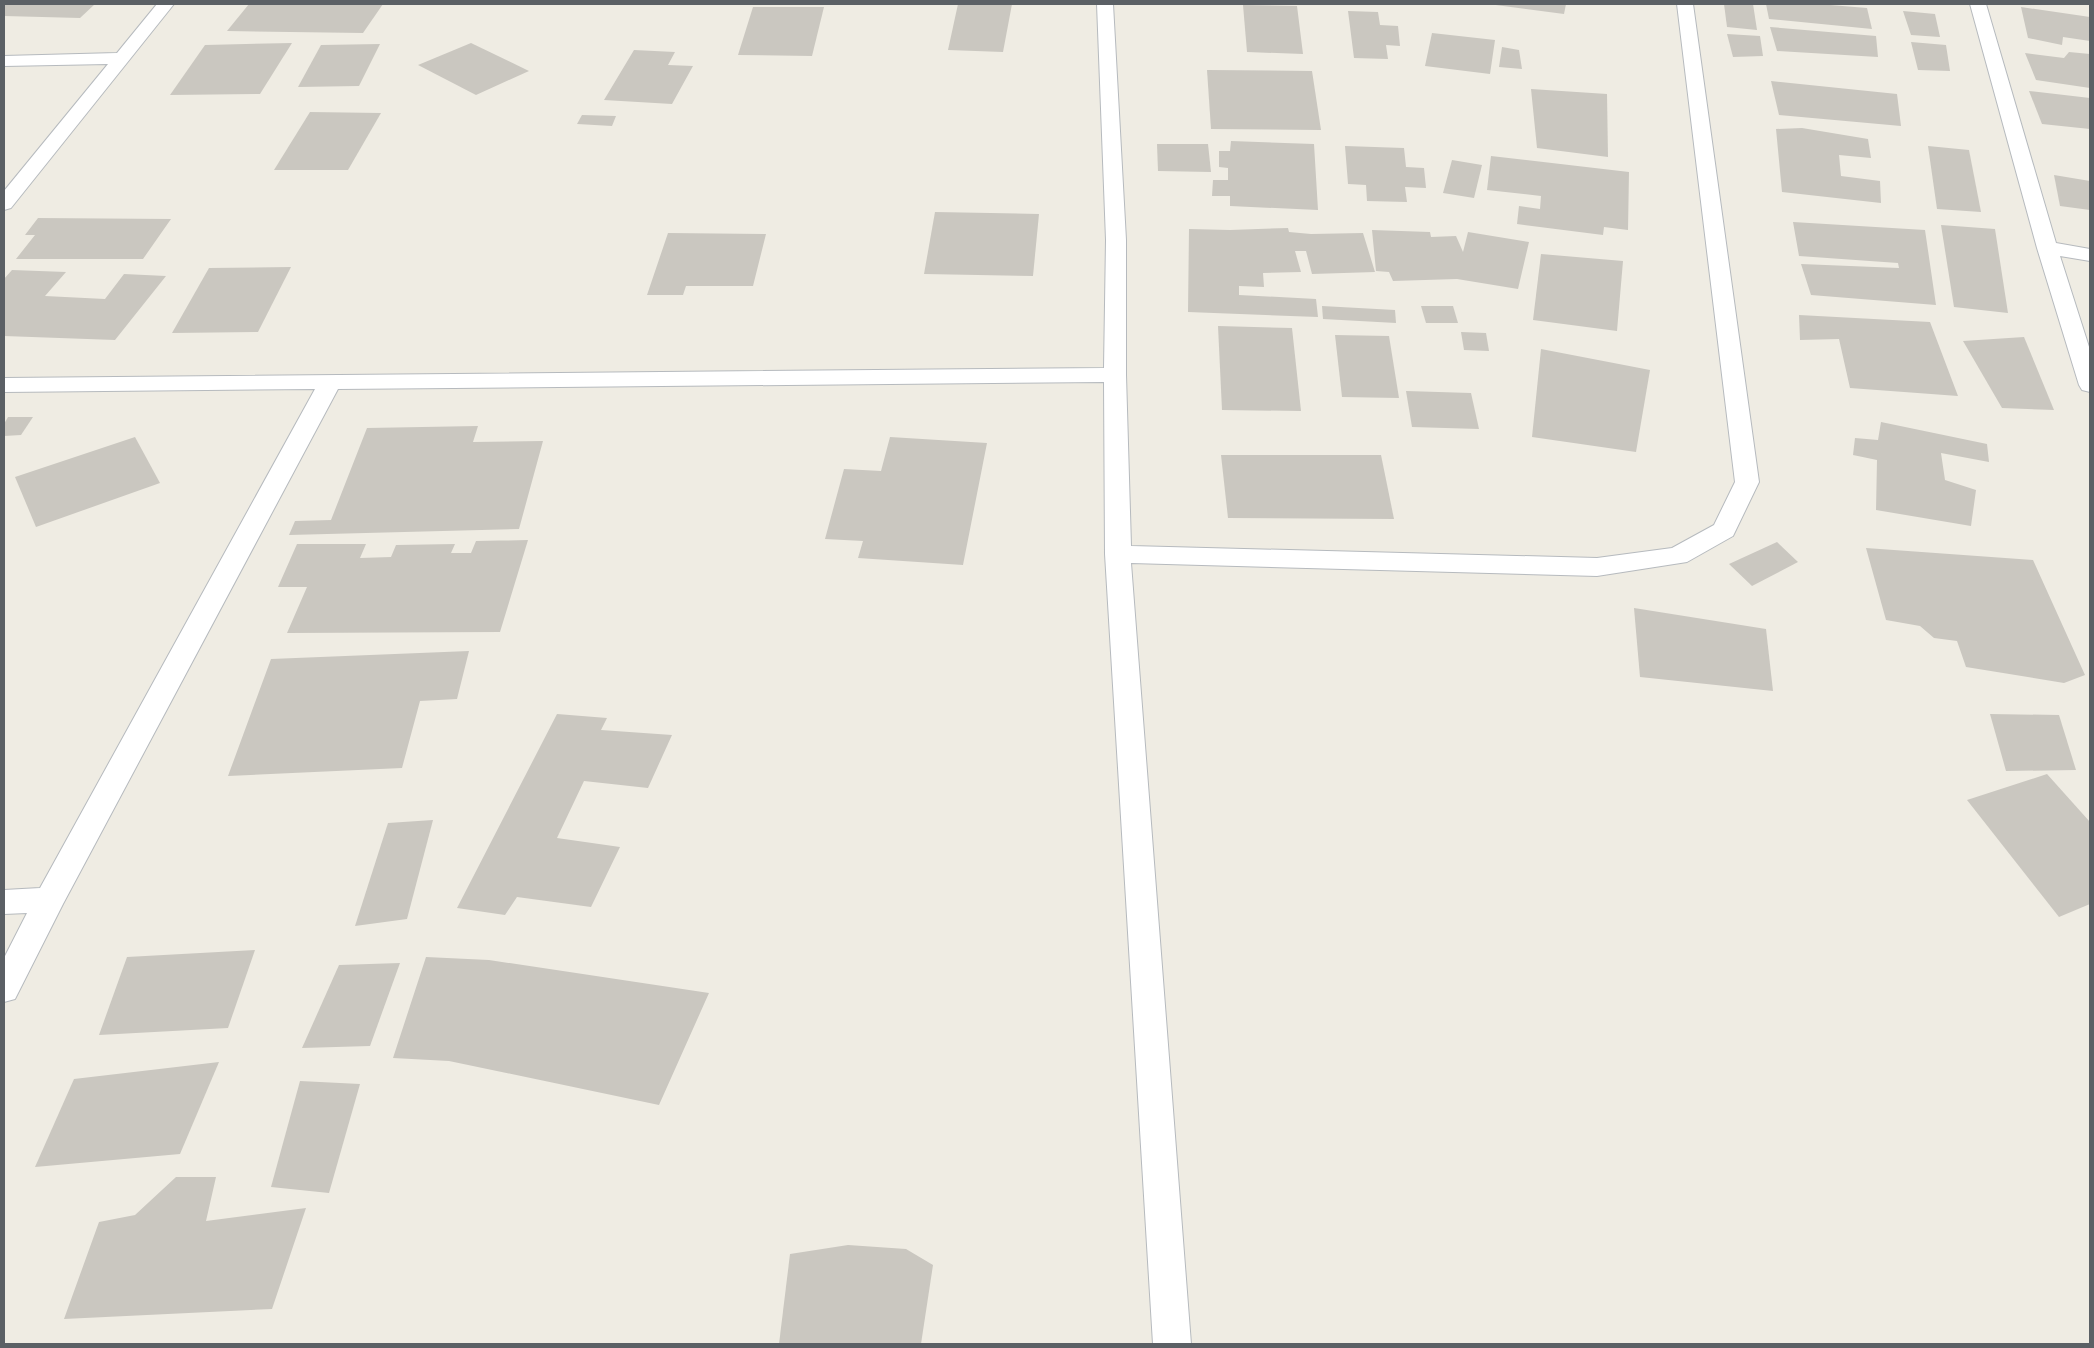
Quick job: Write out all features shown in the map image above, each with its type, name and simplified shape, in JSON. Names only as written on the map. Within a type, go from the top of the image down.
[{"type":"street","points":[[4,204],[120,58],[166,4]]},
{"type":"street","points":[[1105,4],[1116,240],[1115,375],[1118,554],[1172,1344]]},
{"type":"street","points":[[1118,554],[1598,567],[1678,556],[1724,530],[1747,482],[1685,4]]},
{"type":"street","points":[[1978,4],[2047,248],[2090,385]]},
{"type":"street","points":[[4,61],[120,58]]},
{"type":"street","points":[[2047,248],[2090,255]]},
{"type":"street","points":[[4,385],[1115,375]]},
{"type":"street","points":[[4,989],[49,900],[330,382]]},
{"type":"street","points":[[4,902],[49,900]]},
{"type":"building","points":[[4,4],[95,4],[80,18],[4,16]]},
{"type":"building","points":[[249,4],[383,4],[363,33],[227,31]]},
{"type":"building","points":[[958,4],[1012,4],[1003,52],[948,50]]},
{"type":"building","points":[[1488,4],[1566,4],[1564,14]]},
{"type":"building","points":[[1724,4],[1753,4],[1757,30],[1727,27]]},
{"type":"building","points":[[1766,4],[1818,4],[1867,8],[1872,29],[1769,19]]},
{"type":"building","points":[[1243,5],[1297,6],[1303,54],[1247,52]]},
{"type":"building","points":[[753,7],[824,7],[812,56],[738,55]]},
{"type":"building","points":[[2021,7],[2090,17],[2090,41],[2063,37],[2062,45],[2028,38]]},
{"type":"building","points":[[1348,11],[1378,12],[1380,25],[1398,26],[1400,46],[1386,45],[1388,59],[1354,58]]},
{"type":"building","points":[[1903,11],[1935,14],[1940,37],[1911,35]]},
{"type":"building","points":[[1770,27],[1876,36],[1878,57],[1777,51]]},
{"type":"building","points":[[1432,33],[1495,40],[1490,74],[1425,66]]},
{"type":"building","points":[[1727,34],[1760,36],[1763,56],[1733,57]]},
{"type":"building","points":[[1911,42],[1946,45],[1950,71],[1918,70]]},
{"type":"building","points":[[292,43],[260,94],[170,95],[205,45]]},
{"type":"building","points":[[471,43],[529,71],[476,95],[418,65]]},
{"type":"building","points":[[380,44],[359,86],[298,87],[321,45]]},
{"type":"building","points":[[1502,47],[1519,50],[1522,69],[1499,67]]},
{"type":"building","points":[[634,50],[675,52],[668,65],[693,66],[672,104],[604,100]]},
{"type":"building","points":[[2069,52],[2090,54],[2090,88],[2036,80],[2025,53],[2064,58]]},
{"type":"building","points":[[1207,70],[1312,71],[1321,130],[1211,129]]},
{"type":"building","points":[[1771,81],[1897,94],[1901,126],[1779,115]]},
{"type":"building","points":[[1531,89],[1607,94],[1608,157],[1537,148]]},
{"type":"building","points":[[2029,91],[2090,98],[2090,129],[2042,124]]},
{"type":"building","points":[[310,112],[381,113],[348,170],[274,170]]},
{"type":"building","points":[[582,115],[616,116],[612,126],[577,124]]},
{"type":"building","points":[[1802,128],[1868,139],[1871,158],[1839,155],[1841,176],[1880,181],[1881,203],[1782,192],[1776,129]]},
{"type":"building","points":[[1231,141],[1314,144],[1318,210],[1230,206],[1230,196],[1212,196],[1213,180],[1228,180],[1228,168],[1219,167],[1219,151],[1230,151]]},
{"type":"building","points":[[1157,144],[1208,144],[1211,172],[1158,171]]},
{"type":"building","points":[[1345,146],[1404,148],[1406,167],[1424,168],[1426,188],[1405,187],[1407,202],[1367,201],[1366,185],[1348,184]]},
{"type":"building","points":[[1928,146],[1969,150],[1981,212],[1937,209]]},
{"type":"building","points":[[1491,156],[1629,172],[1628,230],[1604,227],[1603,235],[1517,224],[1519,206],[1540,209],[1541,196],[1487,190]]},
{"type":"building","points":[[1452,160],[1482,165],[1474,198],[1443,193]]},
{"type":"building","points":[[2054,175],[2090,181],[2090,210],[2060,206]]},
{"type":"building","points":[[935,212],[1039,214],[1033,276],[924,274]]},
{"type":"building","points":[[38,218],[171,219],[143,259],[16,259],[35,235],[25,235]]},
{"type":"building","points":[[1793,222],[1925,230],[1936,305],[1811,295],[1801,264],[1899,268],[1898,263],[1799,256]]},
{"type":"building","points":[[1941,225],[1995,229],[2008,313],[1954,307]]},
{"type":"building","points":[[1288,228],[1289,232],[1311,234],[1363,233],[1375,272],[1312,274],[1306,251],[1295,251],[1301,272],[1263,273],[1264,287],[1239,286],[1239,295],[1316,299],[1318,317],[1188,312],[1189,229]]},
{"type":"building","points":[[1372,230],[1430,232],[1431,237],[1456,236],[1463,252],[1468,232],[1529,242],[1518,289],[1457,279],[1393,281],[1389,272],[1376,271]]},
{"type":"building","points":[[668,233],[766,234],[753,286],[686,286],[683,295],[647,295]]},
{"type":"building","points":[[1541,254],[1623,261],[1617,331],[1533,320]]},
{"type":"building","points":[[291,267],[258,332],[172,333],[209,268]]},
{"type":"building","points":[[12,270],[66,272],[45,296],[105,299],[124,274],[166,276],[115,340],[4,336],[4,279]]},
{"type":"building","points":[[1322,306],[1395,310],[1396,323],[1323,319]]},
{"type":"building","points":[[1421,306],[1453,306],[1458,323],[1426,323]]},
{"type":"building","points":[[1799,315],[1930,322],[1958,396],[1850,388],[1839,339],[1800,340]]},
{"type":"building","points":[[1218,326],[1292,328],[1301,411],[1222,410]]},
{"type":"building","points":[[1461,332],[1486,333],[1489,351],[1464,350]]},
{"type":"building","points":[[1335,335],[1389,336],[1399,398],[1342,397]]},
{"type":"building","points":[[2024,337],[2054,410],[2002,408],[1963,341]]},
{"type":"building","points":[[1541,349],[1650,370],[1636,452],[1532,437]]},
{"type":"building","points":[[1406,391],[1471,393],[1479,429],[1412,427]]},
{"type":"building","points":[[8,417],[33,417],[21,435],[4,436],[4,424]]},
{"type":"building","points":[[1881,422],[1987,444],[1989,462],[1941,453],[1945,480],[1976,490],[1971,526],[1876,510],[1877,460],[1853,455],[1855,438],[1878,440]]},
{"type":"building","points":[[478,426],[473,442],[543,441],[519,529],[289,535],[295,521],[331,520],[367,428]]},
{"type":"building","points":[[135,437],[160,483],[36,527],[15,477]]},
{"type":"building","points":[[890,437],[987,443],[963,565],[858,558],[863,541],[825,539],[844,469],[881,471]]},
{"type":"building","points":[[1221,455],[1381,455],[1394,519],[1228,518]]},
{"type":"building","points":[[528,540],[500,632],[287,633],[307,587],[278,587],[297,544],[366,544],[360,558],[391,557],[396,545],[455,544],[451,553],[471,553],[476,541]]},
{"type":"building","points":[[1777,542],[1798,562],[1752,586],[1729,564]]},
{"type":"building","points":[[1866,548],[2033,560],[2085,675],[2064,683],[1966,667],[1957,641],[1934,638],[1920,626],[1886,620]]},
{"type":"building","points":[[1634,608],[1766,629],[1773,691],[1640,677]]},
{"type":"building","points":[[469,651],[457,699],[420,701],[402,768],[228,776],[271,659]]},
{"type":"building","points":[[557,714],[607,718],[601,730],[672,735],[648,788],[584,781],[557,838],[620,847],[591,907],[517,897],[505,915],[457,908]]},
{"type":"building","points":[[1990,714],[2059,715],[2076,770],[2006,771]]},
{"type":"building","points":[[2047,774],[2090,822],[2090,904],[2059,917],[1967,800]]},
{"type":"building","points":[[433,820],[407,919],[355,926],[388,823]]},
{"type":"building","points":[[255,950],[228,1028],[99,1035],[127,957]]},
{"type":"building","points":[[426,957],[489,960],[709,993],[659,1105],[449,1061],[393,1058]]},
{"type":"building","points":[[400,963],[370,1046],[302,1048],[339,965]]},
{"type":"building","points":[[219,1062],[180,1154],[35,1167],[74,1079]]},
{"type":"building","points":[[300,1081],[360,1084],[329,1193],[271,1187]]},
{"type":"building","points":[[176,1177],[216,1177],[206,1221],[306,1208],[272,1309],[64,1319],[99,1222],[135,1215]]},
{"type":"building","points":[[848,1245],[906,1249],[933,1265],[921,1344],[779,1344],[790,1254]]}]
